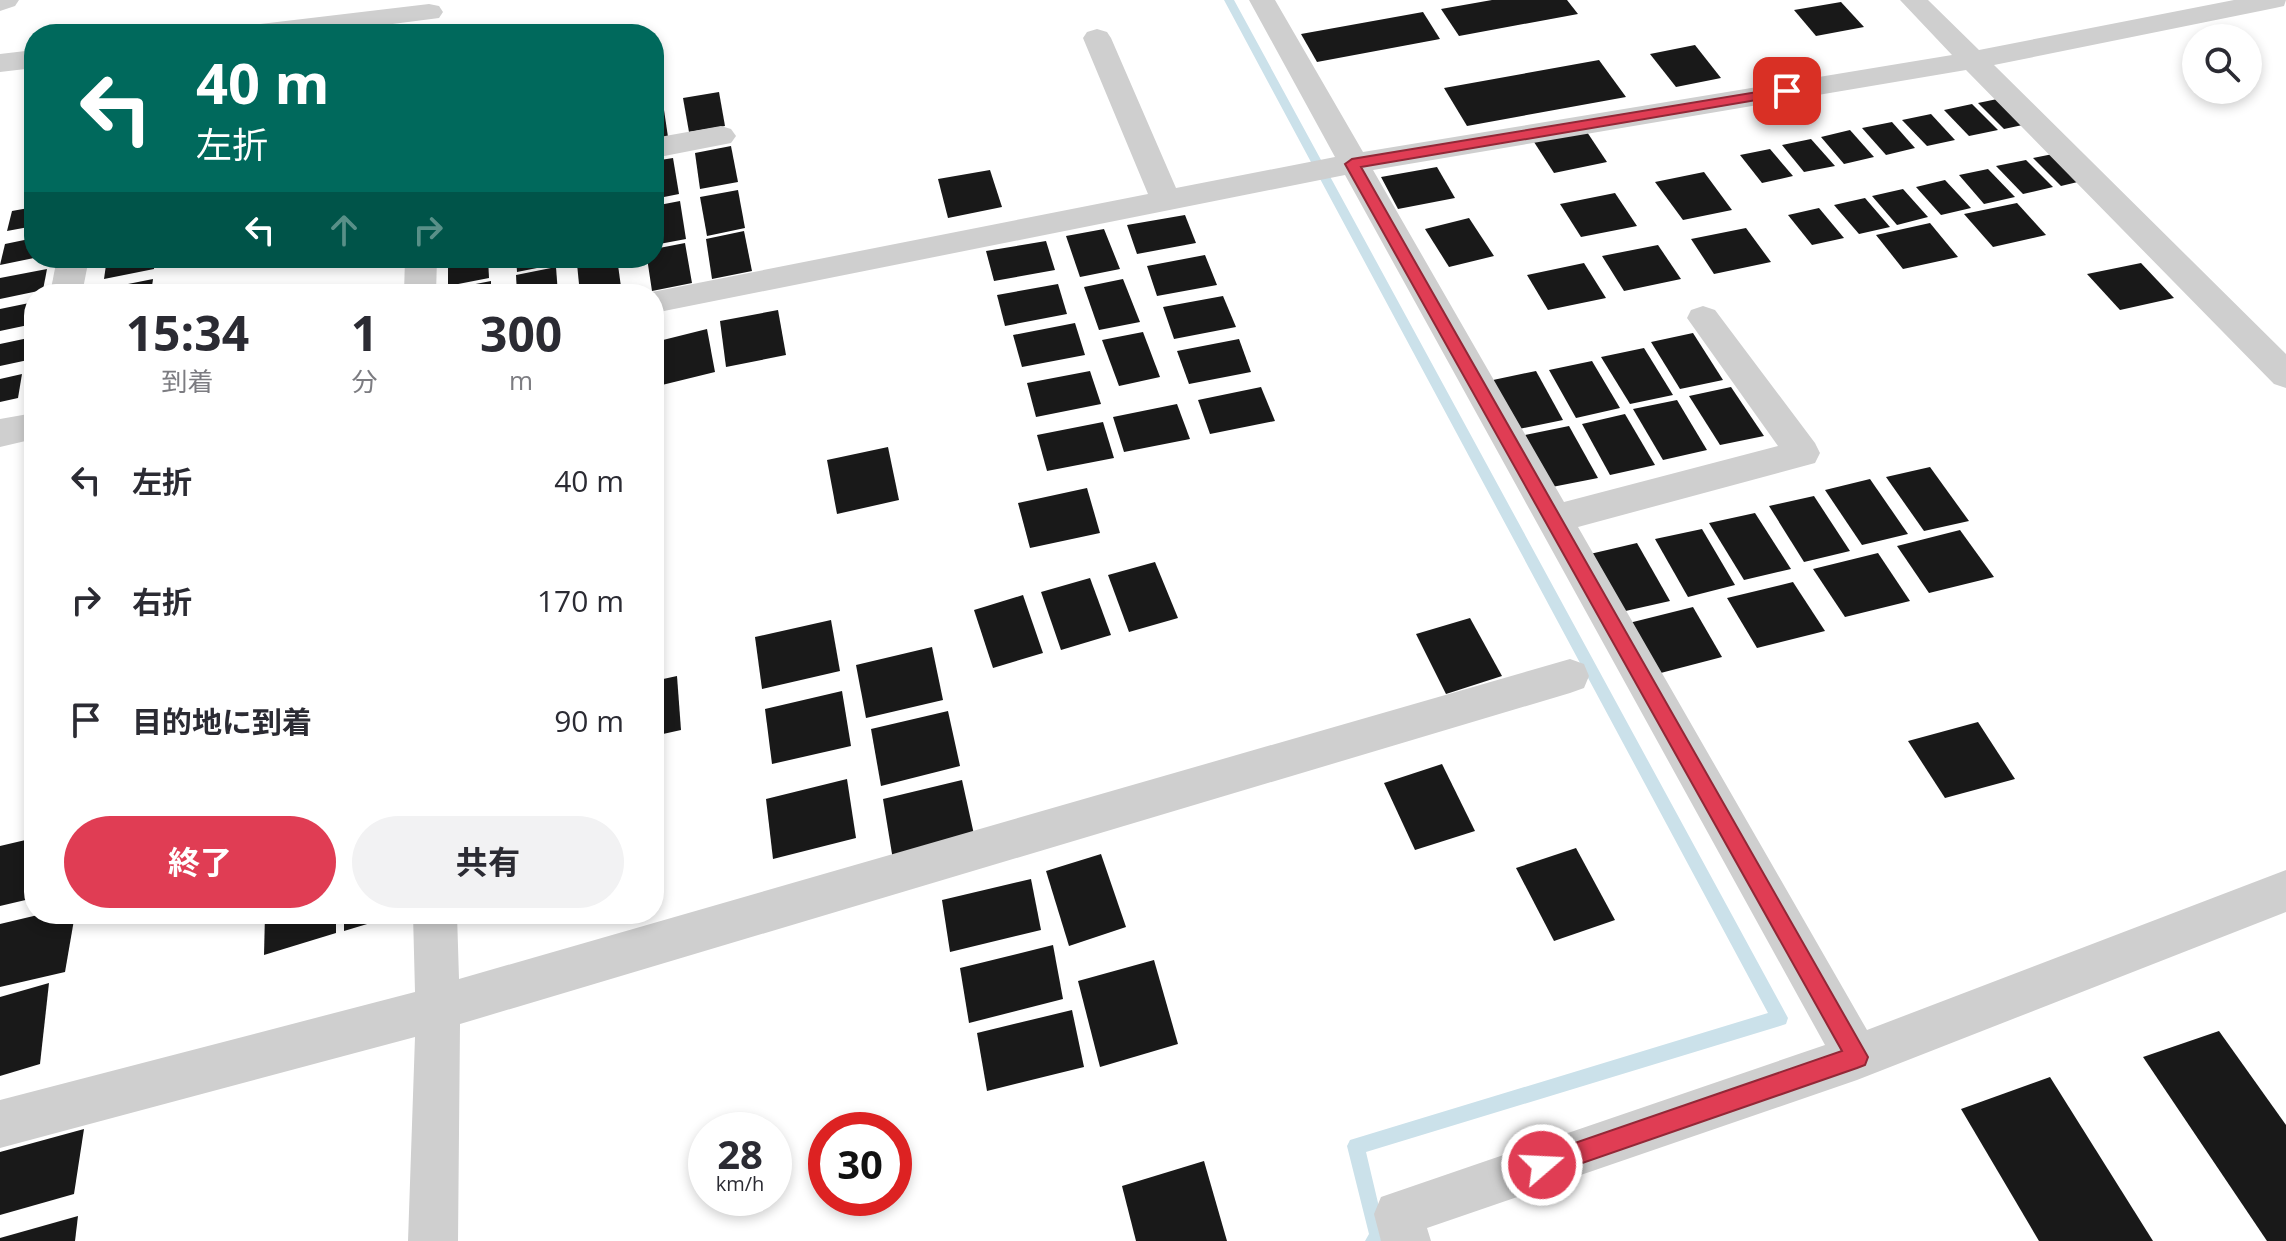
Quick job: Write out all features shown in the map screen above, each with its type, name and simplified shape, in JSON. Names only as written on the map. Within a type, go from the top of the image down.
[{"type":"street","points":[[0,3],[6,0]]},
{"type":"street","points":[[1262,0],[1857,1057]]},
{"type":"street","points":[[1913,0],[2286,375]]},
{"type":"street","points":[[664,299],[1352,164],[1973,60],[2275,0]]},
{"type":"street","points":[[341,24],[429,15]]},
{"type":"street","points":[[1097,38],[1166,201]]},
{"type":"street","points":[[0,63],[24,60]]},
{"type":"street","points":[[664,146],[721,136]]},
{"type":"street","points":[[1554,519],[1803,453],[1703,318]]},
{"type":"street","points":[[0,433],[24,428]]},
{"type":"street","points":[[0,1124],[438,1008],[1570,676]]},
{"type":"street","points":[[1406,1241],[1398,1214],[1857,1057],[2286,891]]},
{"type":"street","points":[[433,1241],[438,1008],[435,924]]},
{"type":"building","points":[[1492,0],[1567,0],[1578,14],[1459,36],[1441,9]]},
{"type":"building","points":[[1841,2],[1864,27],[1816,36],[1794,10]]},
{"type":"building","points":[[1423,12],[1440,39],[1317,62],[1301,34]]},
{"type":"building","points":[[1695,45],[1721,78],[1676,87],[1650,54]]},
{"type":"building","points":[[1599,60],[1626,97],[1467,126],[1444,88]]},
{"type":"building","points":[[719,92],[725,126],[689,132],[683,98]]},
{"type":"building","points":[[2007,97],[2032,123],[2004,129],[1978,103]]},
{"type":"building","points":[[1972,104],[1998,130],[1969,136],[1944,110]]},
{"type":"building","points":[[664,110],[668,137],[664,138]]},
{"type":"building","points":[[1931,114],[1955,140],[1927,146],[1902,120]]},
{"type":"building","points":[[1892,122],[1915,148],[1886,155],[1862,128]]},
{"type":"building","points":[[1850,130],[1874,157],[1844,164],[1821,137]]},
{"type":"building","points":[[1587,132],[1607,162],[1554,173],[1534,142]]},
{"type":"building","points":[[1811,139],[1835,166],[1804,172],[1782,145]]},
{"type":"building","points":[[731,146],[738,182],[700,189],[695,153]]},
{"type":"building","points":[[1770,149],[1793,176],[1762,183],[1740,155]]},
{"type":"building","points":[[2063,152],[2090,179],[2061,186],[2033,158]]},
{"type":"building","points":[[673,158],[679,194],[664,197],[664,159]]},
{"type":"building","points":[[2026,160],[2053,187],[2023,194],[1996,166]]},
{"type":"building","points":[[1437,167],[1455,198],[1398,209],[1381,177]]},
{"type":"building","points":[[1988,169],[2015,197],[1984,204],[1959,175]]},
{"type":"building","points":[[990,170],[1002,207],[948,218],[938,179]]},
{"type":"building","points":[[1704,172],[1732,210],[1683,220],[1655,182]]},
{"type":"building","points":[[1945,180],[1971,208],[1941,215],[1916,187]]},
{"type":"building","points":[[1903,189],[1928,217],[1897,225],[1872,196]]},
{"type":"building","points":[[738,190],[745,228],[707,236],[700,197]]},
{"type":"building","points":[[1615,193],[1637,226],[1581,237],[1560,204]]},
{"type":"building","points":[[1865,198],[1890,227],[1859,234],[1834,205]]},
{"type":"building","points":[[680,201],[686,239],[664,243],[664,204]]},
{"type":"building","points":[[2017,203],[2046,235],[1993,247],[1964,214]]},
{"type":"building","points":[[1819,208],[1844,238],[1812,245],[1788,215]]},
{"type":"building","points":[[24,209],[24,228],[7,231],[12,211]]},
{"type":"building","points":[[1185,215],[1196,243],[1137,254],[1127,225]]},
{"type":"building","points":[[1469,218],[1494,256],[1449,267],[1425,229]]},
{"type":"building","points":[[1930,223],[1958,257],[1903,269],[1876,235]]},
{"type":"building","points":[[1746,228],[1771,262],[1714,274],[1691,239]]},
{"type":"building","points":[[1104,229],[1120,269],[1080,277],[1066,236]]},
{"type":"building","points":[[744,231],[752,271],[712,279],[706,239]]},
{"type":"building","points":[[24,240],[24,260],[0,265],[5,244]]},
{"type":"building","points":[[1046,241],[1055,270],[994,281],[986,251]]},
{"type":"building","points":[[685,243],[692,283],[664,289],[664,284],[651,284],[649,268],[664,268],[664,247]]},
{"type":"building","points":[[1658,245],[1681,279],[1624,291],[1602,256]]},
{"type":"building","points":[[1205,255],[1217,285],[1157,296],[1147,266]]},
{"type":"building","points":[[1584,263],[1606,298],[1548,310],[1527,275]]},
{"type":"building","points":[[2141,263],[2174,298],[2120,310],[2087,274]]},
{"type":"building","points":[[106,268],[154,268],[154,269],[104,279]]},
{"type":"building","points":[[448,268],[488,268],[489,278],[448,284]]},
{"type":"building","points":[[517,268],[537,268],[517,272]]},
{"type":"building","points":[[556,268],[557,284],[516,284],[516,275]]},
{"type":"building","points":[[577,268],[618,268],[621,284],[579,284]]},
{"type":"building","points":[[47,269],[44,284],[24,284],[24,294],[0,299],[0,278]]},
{"type":"building","points":[[153,279],[152,284],[128,284]]},
{"type":"building","points":[[1123,279],[1140,322],[1099,330],[1084,287]]},
{"type":"building","points":[[1058,284],[1067,314],[1005,326],[997,295]]},
{"type":"building","points":[[1223,296],[1236,327],[1174,339],[1163,307]]},
{"type":"building","points":[[24,304],[24,326],[0,331],[0,309]]},
{"type":"building","points":[[778,310],[786,355],[726,367],[720,321]]},
{"type":"building","points":[[1075,323],[1085,355],[1022,367],[1013,335]]},
{"type":"building","points":[[707,329],[715,372],[664,385],[664,340]]},
{"type":"building","points":[[1143,332],[1160,377],[1119,386],[1102,340]]},
{"type":"building","points":[[1693,333],[1723,380],[1680,389],[1651,342]]},
{"type":"building","points":[[24,339],[24,361],[0,366],[0,344]]},
{"type":"building","points":[[1239,339],[1251,372],[1189,384],[1177,351]]},
{"type":"building","points":[[1644,348],[1673,395],[1630,404],[1601,357]]},
{"type":"building","points":[[1592,361],[1620,408],[1576,418],[1549,370]]},
{"type":"building","points":[[1090,371],[1101,404],[1036,417],[1027,383]]},
{"type":"building","points":[[1536,371],[1563,420],[1519,429],[1493,380]]},
{"type":"building","points":[[22,374],[18,398],[0,402],[0,379]]},
{"type":"building","points":[[1261,387],[1275,421],[1210,434],[1198,400]]},
{"type":"building","points":[[1731,387],[1764,436],[1720,445],[1689,396]]},
{"type":"building","points":[[1677,400],[1707,450],[1663,460],[1633,409]]},
{"type":"building","points":[[1177,404],[1190,439],[1124,452],[1113,417]]},
{"type":"building","points":[[1625,414],[1655,465],[1610,475],[1582,424]]},
{"type":"building","points":[[1103,422],[1114,458],[1047,471],[1037,435]]},
{"type":"building","points":[[1569,426],[1598,478],[1552,487],[1525,435]]},
{"type":"building","points":[[888,447],[899,500],[837,514],[827,460]]},
{"type":"building","points":[[1930,467],[1969,521],[1924,531],[1886,477]]},
{"type":"building","points":[[1870,479],[1908,534],[1862,545],[1825,490]]},
{"type":"building","points":[[1087,488],[1100,533],[1030,548],[1018,503]]},
{"type":"building","points":[[1814,496],[1850,551],[1804,562],[1769,506]]},
{"type":"building","points":[[1755,513],[1791,569],[1744,580],[1709,523]]},
{"type":"building","points":[[1702,529],[1735,585],[1688,597],[1655,539]]},
{"type":"building","points":[[1960,530],[1994,577],[1929,593],[1897,546]]},
{"type":"building","points":[[1637,543],[1670,601],[1621,612],[1590,554]]},
{"type":"building","points":[[1878,553],[1910,601],[1845,617],[1813,569]]},
{"type":"building","points":[[1155,562],[1178,618],[1129,632],[1108,575]]},
{"type":"building","points":[[1090,578],[1111,635],[1061,650],[1041,592]]},
{"type":"building","points":[[1793,582],[1825,631],[1757,648],[1727,598]]},
{"type":"building","points":[[1023,595],[1043,653],[993,668],[974,610]]},
{"type":"building","points":[[1693,607],[1722,657],[1653,675],[1625,624]]},
{"type":"building","points":[[1470,618],[1502,676],[1446,694],[1416,634]]},
{"type":"building","points":[[831,620],[840,671],[762,689],[755,637]]},
{"type":"building","points":[[932,647],[943,700],[866,718],[856,665]]},
{"type":"building","points":[[677,676],[681,730],[664,734],[664,679]]},
{"type":"building","points":[[842,691],[851,746],[772,764],[765,709]]},
{"type":"building","points":[[948,711],[960,766],[881,786],[871,729]]},
{"type":"building","points":[[1978,722],[2015,779],[1945,798],[1908,741]]},
{"type":"building","points":[[1442,764],[1475,831],[1415,850],[1384,783]]},
{"type":"building","points":[[847,779],[856,838],[773,859],[766,799]]},
{"type":"building","points":[[962,780],[975,839],[893,860],[883,799]]},
{"type":"building","points":[[24,840],[24,900],[0,906],[0,846]]},
{"type":"building","points":[[1576,848],[1615,920],[1554,941],[1516,868]]},
{"type":"building","points":[[1101,854],[1126,927],[1069,946],[1046,871]]},
{"type":"building","points":[[1031,879],[1041,930],[950,952],[942,900]]},
{"type":"building","points":[[24,918],[24,924],[73,924],[65,972],[0,987],[0,924]]},
{"type":"building","points":[[265,924],[336,924],[336,933],[264,955]]},
{"type":"building","points":[[344,924],[367,924],[344,931]]},
{"type":"building","points":[[1053,945],[1063,999],[969,1023],[960,968]]},
{"type":"building","points":[[1154,960],[1178,1044],[1100,1067],[1078,981]]},
{"type":"building","points":[[49,983],[40,1064],[0,1076],[0,997]]},
{"type":"building","points":[[1072,1010],[1084,1067],[987,1091],[977,1033]]},
{"type":"building","points":[[2219,1031],[2286,1125],[2286,1241],[2267,1241],[2143,1057]]},
{"type":"building","points":[[2050,1077],[2153,1241],[2039,1241],[1961,1109]]},
{"type":"building","points":[[84,1129],[74,1194],[0,1215],[0,1152]]},
{"type":"building","points":[[1204,1161],[1227,1241],[1136,1241],[1122,1186]]},
{"type":"building","points":[[78,1216],[75,1241],[0,1241],[0,1238]]},
{"type":"waterway","points":[[1229,0],[1780,1018],[1356,1146],[1379,1239],[1374,1241]]},
{"type":"route","points":[[1542,1165],[1857,1057],[1352,164],[1787,91]]}]
